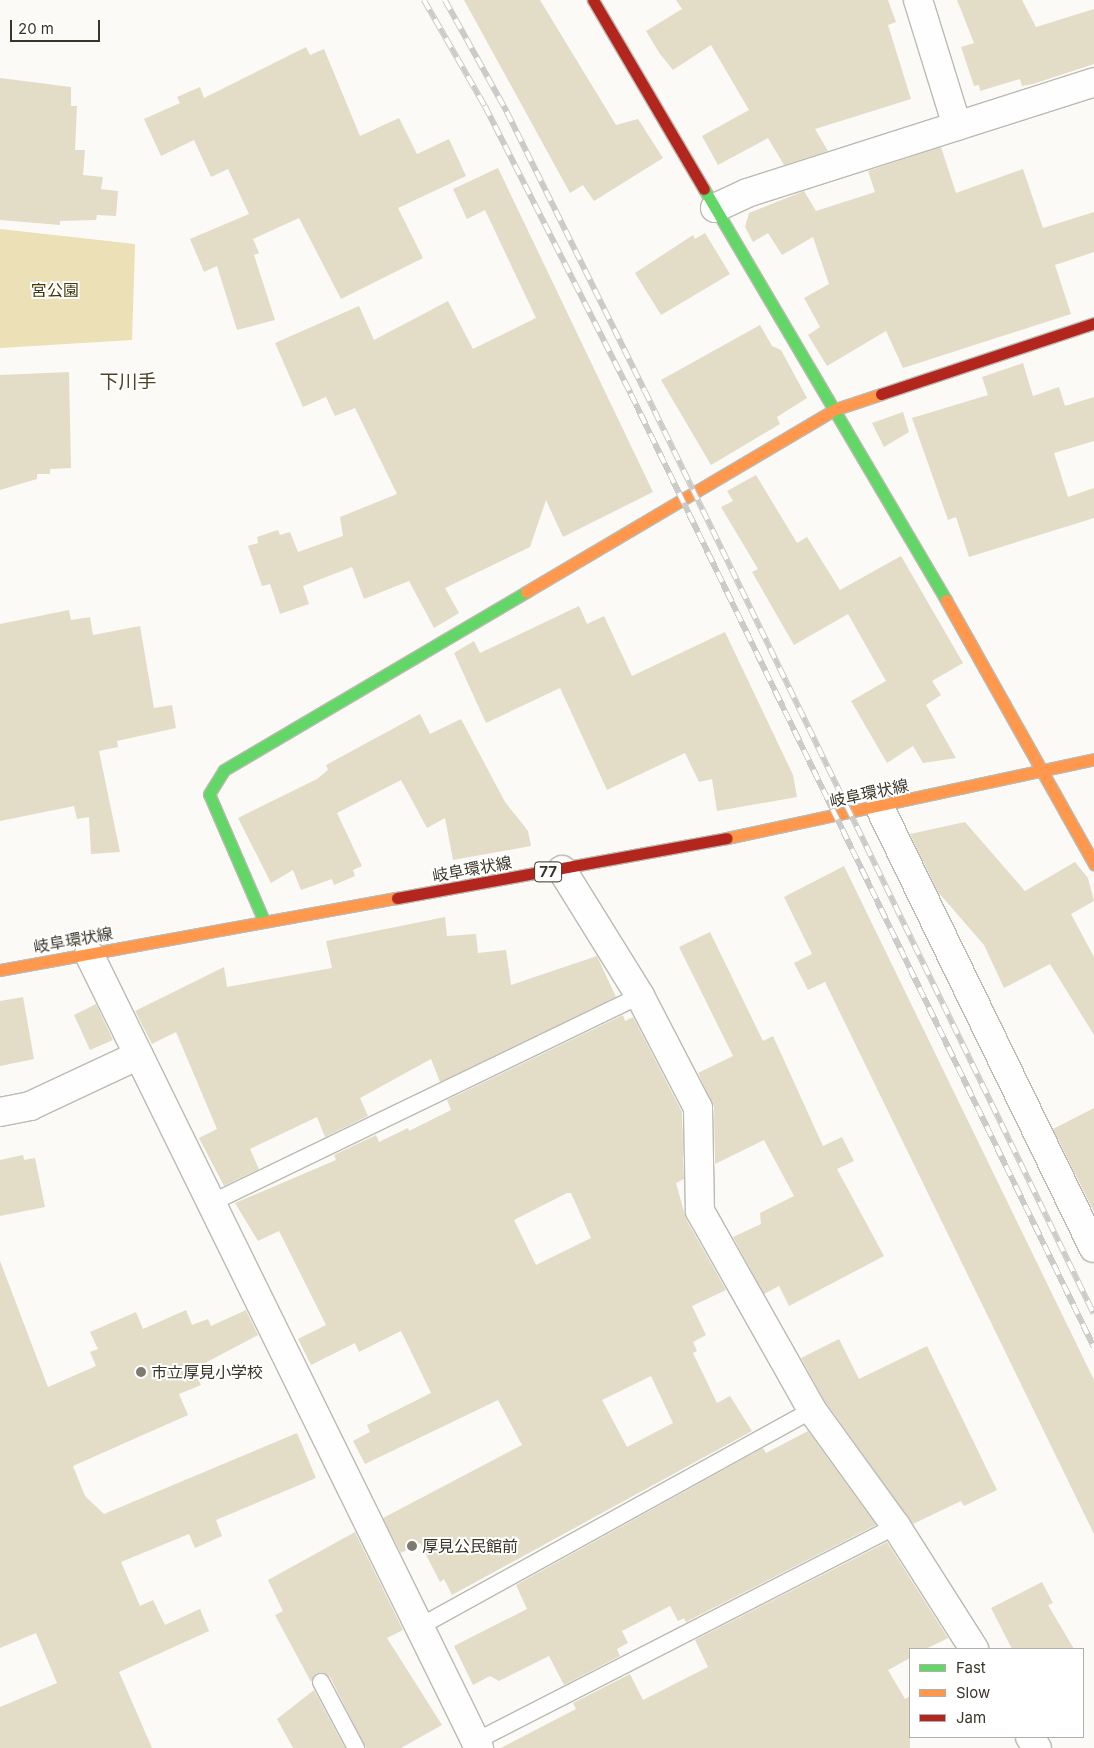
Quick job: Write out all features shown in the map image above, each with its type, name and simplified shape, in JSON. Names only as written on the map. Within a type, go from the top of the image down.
[{"type":"street","points":[[593,0],[836,409],[1046,771],[1094,864]]},
{"type":"street","points":[[918,0],[957,126]]},
{"type":"street","points":[[715,208],[747,193],[1094,82]]},
{"type":"street","points":[[264,921],[209,794],[224,770],[836,409],[1094,323]]},
{"type":"street","name":"岐阜環状線","points":[[0,970],[264,921],[562,870],[880,808],[1094,759]]},
{"type":"street","points":[[880,808],[1093,1246]]},
{"type":"street","points":[[562,870],[640,996],[698,1108],[700,1211],[812,1410],[896,1526],[973,1648]]},
{"type":"street","points":[[89,954],[477,1745]]},
{"type":"street","points":[[0,1112],[30,1106],[139,1055]]},
{"type":"lane","points":[[211,1203],[640,996]]},
{"type":"lane","points":[[419,1627],[812,1410]]},
{"type":"lane","points":[[477,1745],[896,1526]]},
{"type":"lane","points":[[321,1682],[356,1748]]},
{"type":"green space","name":"宮公園","points":[[0,229],[135,244],[132,340],[0,348]]},
{"type":"building","points":[[464,0],[540,0],[616,125],[638,119],[663,158],[594,201],[583,185],[570,193]]},
{"type":"building","points":[[676,0],[888,0],[896,22],[888,25],[911,99],[815,129],[828,151],[784,165],[768,138],[718,165],[702,136],[749,110],[711,45],[673,70],[660,54],[646,31],[682,9]]},
{"type":"building","points":[[957,0],[1022,0],[1036,27],[1094,9],[1094,64],[1033,84],[1022,86],[1020,79],[980,91],[979,85],[974,86],[961,47],[974,43]]},
{"type":"building","points":[[306,47],[310,55],[324,49],[360,136],[399,118],[417,154],[449,139],[466,176],[398,208],[423,258],[341,299],[299,218],[253,239],[259,253],[254,255],[275,320],[237,330],[217,266],[204,272],[190,239],[249,214],[228,169],[211,177],[194,140],[161,156],[144,119],[180,103],[177,97],[200,87],[204,98]]},
{"type":"building","points":[[0,78],[71,87],[71,106],[77,106],[75,150],[85,150],[83,175],[103,177],[101,189],[118,191],[116,216],[97,215],[96,220],[60,221],[60,225],[0,220]]},
{"type":"building","points":[[941,147],[956,193],[1023,169],[1043,228],[1094,212],[1094,252],[1055,265],[1071,314],[903,368],[886,331],[827,366],[808,335],[820,327],[804,298],[829,284],[813,237],[782,255],[768,233],[753,242],[745,227],[749,213],[804,191],[816,211],[875,192],[868,171]]},
{"type":"building","points":[[498,168],[653,492],[563,537],[546,500],[530,547],[445,588],[459,613],[434,628],[409,581],[364,599],[352,567],[303,586],[309,604],[280,614],[270,584],[262,586],[248,546],[258,543],[257,537],[278,530],[280,535],[290,532],[298,552],[343,536],[340,517],[397,494],[355,408],[335,416],[326,397],[303,407],[275,343],[359,306],[374,340],[448,301],[473,349],[536,318],[485,210],[467,219],[453,189]]},
{"type":"building","points":[[705,233],[730,274],[661,315],[635,273],[693,235],[695,239]]},
{"type":"building","points":[[760,325],[772,346],[781,350],[807,398],[777,417],[780,424],[711,465],[661,380]]},
{"type":"building","points":[[1023,363],[1033,396],[1059,387],[1065,406],[1094,397],[1094,441],[1054,453],[1068,497],[1094,488],[1094,518],[969,557],[956,517],[948,520],[912,418],[988,395],[982,377]]},
{"type":"building","points":[[69,372],[71,468],[50,469],[50,474],[37,474],[37,479],[0,490],[0,375]]},
{"type":"building","points":[[903,412],[909,432],[884,447],[872,423]]},
{"type":"building","points":[[756,475],[797,543],[807,537],[840,590],[901,556],[963,663],[932,681],[941,695],[926,705],[956,758],[923,763],[913,746],[887,763],[851,701],[886,681],[848,614],[794,645],[752,572],[758,569],[721,507],[733,501],[727,491]]},
{"type":"building","points":[[579,606],[587,624],[604,616],[632,676],[725,632],[793,775],[797,797],[717,811],[712,779],[699,782],[685,753],[607,790],[560,688],[486,723],[454,653],[474,641],[480,653]]},
{"type":"building","points":[[69,610],[71,620],[90,617],[93,635],[140,626],[154,708],[172,705],[176,728],[117,741],[118,747],[99,751],[120,852],[91,854],[89,817],[77,819],[74,806],[0,821],[0,624]]},
{"type":"building","points":[[420,714],[430,734],[461,719],[505,802],[528,831],[531,846],[453,860],[445,818],[427,828],[401,780],[337,813],[362,866],[353,870],[355,876],[334,885],[332,879],[301,890],[293,870],[271,883],[238,818],[317,779],[328,770],[326,765]]},
{"type":"building","points":[[965,822],[1025,891],[1075,862],[1088,878],[1094,901],[1071,914],[1094,957],[1094,1035],[1050,964],[1004,988],[984,945],[938,892],[910,834]]},
{"type":"building","points":[[844,866],[1094,1380],[1094,1534],[825,982],[808,990],[794,963],[812,954],[784,897]]},
{"type":"building","points":[[445,917],[447,936],[476,934],[478,953],[506,950],[511,985],[597,956],[616,997],[440,1082],[431,1059],[360,1098],[368,1116],[325,1137],[317,1117],[250,1149],[259,1169],[224,1186],[199,1138],[217,1129],[176,1032],[152,1044],[135,1011],[224,967],[227,987],[332,968],[326,941]]},
{"type":"building","points":[[710,932],[763,1041],[773,1036],[823,1146],[842,1137],[854,1161],[837,1169],[884,1256],[789,1306],[779,1286],[764,1294],[733,1237],[761,1224],[760,1213],[794,1196],[764,1140],[715,1164],[714,1107],[698,1073],[733,1056],[679,947]]},
{"type":"building","points":[[23,997],[34,1059],[0,1066],[0,1001]]},
{"type":"building","points":[[96,1004],[113,1040],[90,1050],[74,1015]]},
{"type":"building","points":[[623,1015],[625,1021],[633,1017],[682,1112],[684,1179],[676,1183],[686,1219],[726,1290],[692,1306],[706,1335],[693,1342],[697,1351],[693,1353],[717,1403],[730,1396],[752,1431],[452,1595],[444,1579],[440,1582],[420,1543],[401,1553],[383,1518],[522,1445],[498,1400],[365,1464],[353,1441],[370,1432],[367,1425],[431,1393],[401,1331],[359,1352],[355,1343],[311,1365],[298,1339],[326,1325],[279,1231],[258,1241],[235,1203],[336,1160],[334,1155],[376,1135],[379,1142],[408,1128],[409,1131],[451,1110],[447,1100]],"holes":[[[567,1193],[571,1193],[591,1238],[536,1265],[514,1220]],[[651,1376],[673,1423],[627,1447],[602,1400]]]},
{"type":"building","points":[[1094,1108],[1094,1212],[1053,1129]]},
{"type":"building","points":[[23,1155],[24,1160],[35,1158],[45,1207],[0,1216],[0,1160]]},
{"type":"building","points":[[0,1261],[48,1387],[96,1366],[90,1352],[98,1349],[90,1332],[136,1312],[143,1329],[186,1310],[192,1325],[208,1319],[211,1326],[246,1310],[258,1335],[194,1369],[201,1385],[179,1394],[188,1415],[73,1466],[85,1496],[104,1514],[297,1433],[316,1478],[216,1520],[222,1536],[195,1548],[189,1534],[121,1562],[140,1606],[153,1600],[165,1625],[200,1609],[209,1631],[119,1672],[152,1748],[0,1748],[0,1707],[57,1683],[36,1633],[0,1648]]},
{"type":"building","points":[[839,1339],[859,1379],[927,1346],[997,1490],[964,1506],[961,1501],[913,1524],[824,1400],[801,1358]]},
{"type":"building","points":[[808,1431],[876,1525],[686,1622],[684,1618],[678,1621],[670,1606],[622,1631],[628,1643],[617,1649],[620,1656],[564,1685],[549,1656],[499,1681],[490,1676],[473,1685],[454,1646],[527,1609],[516,1585],[763,1448],[766,1453]]},
{"type":"building","points":[[355,1532],[403,1630],[387,1638],[442,1725],[401,1748],[366,1748],[330,1677],[317,1673],[311,1682],[275,1615],[283,1611],[268,1580]]},
{"type":"building","points":[[887,1542],[948,1638],[928,1648],[909,1648],[909,1659],[888,1670],[905,1699],[909,1697],[910,1748],[501,1748],[576,1709],[573,1703],[630,1674],[643,1700],[708,1667],[695,1640]]},
{"type":"building","points":[[1042,1582],[1053,1603],[1048,1605],[1073,1648],[1011,1648],[991,1608]]},
{"type":"building","points":[[314,1690],[345,1748],[293,1748],[277,1719]]},
{"type":"railway","points":[[424,0],[485,106],[631,394],[1094,1347]]},
{"type":"railway","points":[[445,0],[507,112],[645,391],[1094,1314]]},
{"type":"traffic: fast","points":[[704,189],[946,600]]},
{"type":"traffic: fast","points":[[264,921],[209,794],[224,770],[526,592]]},
{"type":"traffic: slow","points":[[526,592],[836,409],[881,394]]},
{"type":"traffic: slow","points":[[946,600],[1094,864]]},
{"type":"traffic: slow","points":[[727,838],[1094,759]]},
{"type":"traffic: slow","points":[[0,970],[397,898]]},
{"type":"traffic: jam","points":[[593,0],[704,189]]},
{"type":"traffic: jam","points":[[881,394],[1094,323]]},
{"type":"traffic: jam","points":[[397,898],[727,838]]},
{"type":"place","name":"市立厚見小学校","points":[[141,1372]]},
{"type":"place","name":"厚見公民館前","points":[[412,1546]]},
{"type":"district","name":"下川手","points":[[128,382]]}]
